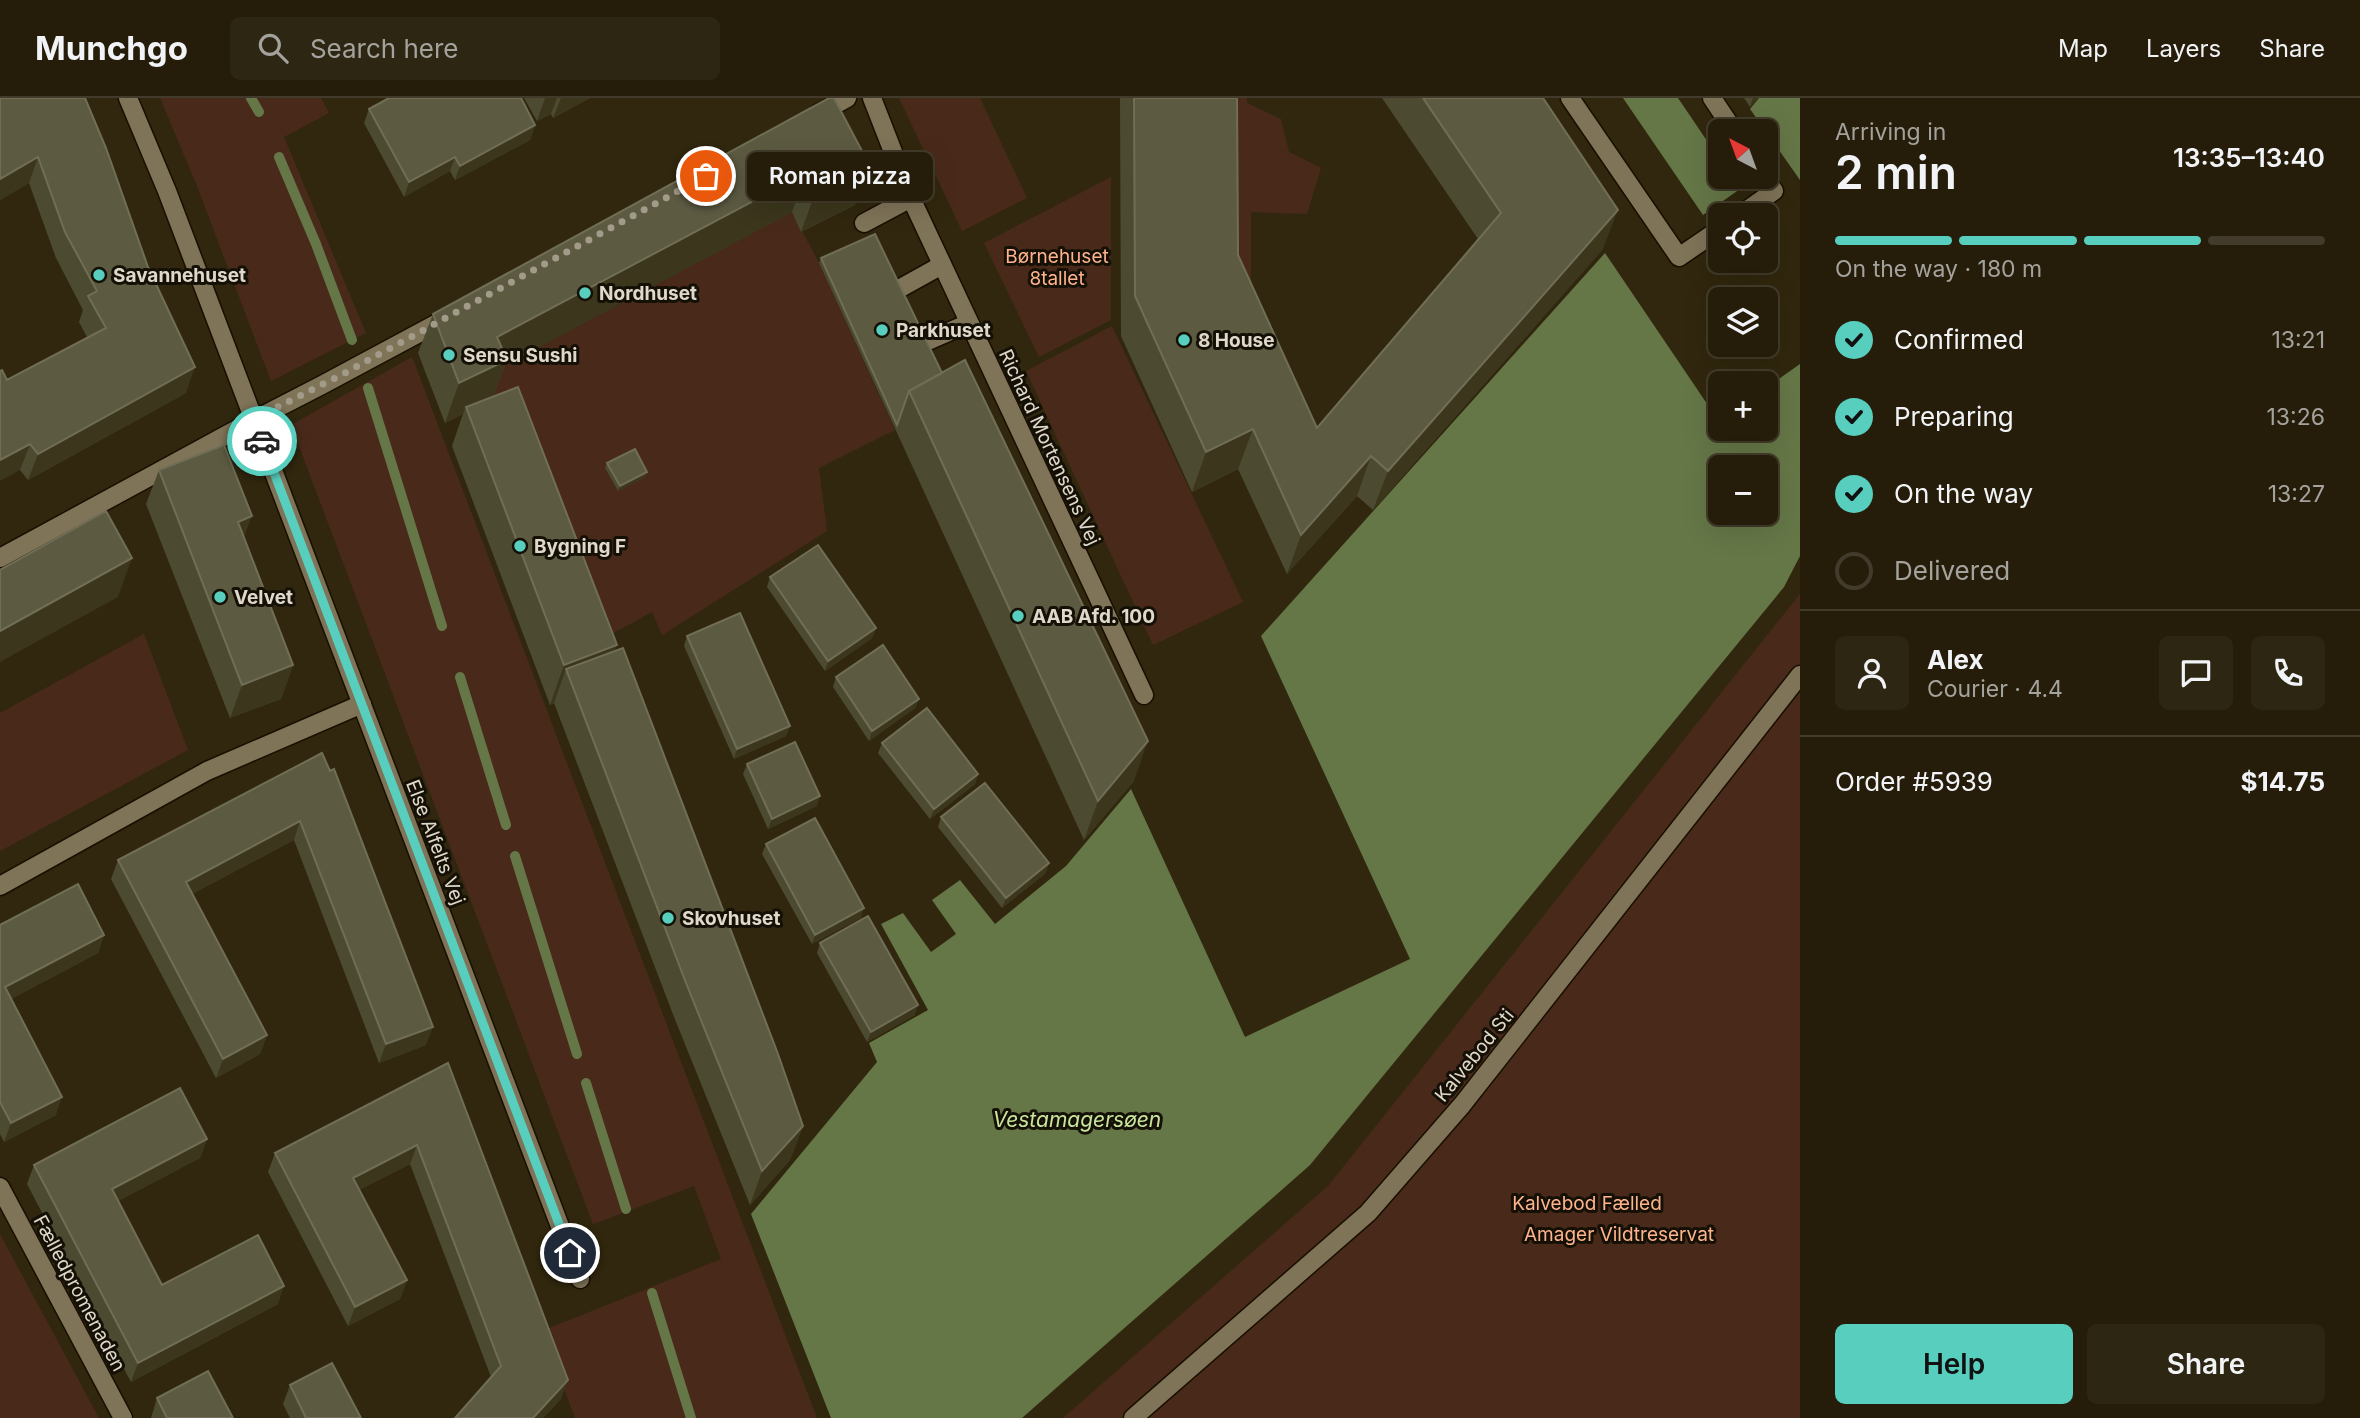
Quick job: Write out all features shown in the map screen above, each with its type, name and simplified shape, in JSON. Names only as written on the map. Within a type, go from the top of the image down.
[{"type":"street","name":"Else Alfelts Vej","points":[[128,98],[167,191],[580,1279]]},
{"type":"street","points":[[800,124],[847,98]]},
{"type":"street","name":"Richard Mortensens Vej","points":[[872,98],[911,198],[1144,695]]},
{"type":"street","points":[[1570,98],[1679,257],[1708,237]]},
{"type":"street","points":[[1712,98],[1726,119]]},
{"type":"street","points":[[1757,203],[1774,191],[1773,189]]},
{"type":"street","points":[[864,223],[911,198]]},
{"type":"street","points":[[897,290],[942,265]]},
{"type":"street","points":[[0,558],[254,419],[458,312]]},
{"type":"street","points":[[923,343],[969,323]]},
{"type":"street","name":"Kalvebod Sti","points":[[1133,1418],[1368,1213],[1462,1105],[1800,675]]},
{"type":"street","points":[[0,886],[206,771],[362,704]]},
{"type":"street","name":"Fælledpromenaden","points":[[0,1187],[123,1418]]},
{"type":"green space","points":[[160,98],[321,98],[329,113],[284,137],[366,333],[271,381],[197,186]]},
{"type":"green space","points":[[899,98],[980,98],[1027,198],[962,231]]},
{"type":"green space","points":[[1231,98],[1247,98],[1247,103],[1281,119],[1289,152],[1321,168],[1307,214],[1251,212],[1251,297],[1233,298]]},
{"type":"green space","name":"Børnehuset 8tallet","points":[[1111,177],[1111,320],[1039,357],[984,243]]},
{"type":"green space","points":[[792,212],[819,263],[895,430],[819,468],[827,531],[662,635],[652,612],[588,647],[483,377]]},
{"type":"green space","points":[[1112,326],[1243,602],[1153,645],[1026,371]]},
{"type":"green space","points":[[412,357],[817,1418],[575,1418],[542,1331],[721,1259],[694,1186],[593,1224],[291,425]]},
{"type":"green space","name":"Kalvebod Fælled","points":[[1800,594],[1800,1418],[1063,1418],[1328,1186]]},
{"type":"green space","points":[[144,634],[188,750],[0,851],[0,713]]},
{"type":"green space","points":[[0,1234],[99,1418],[0,1418]]},
{"type":"water","points":[[1623,98],[1678,98],[1708,142],[1708,189],[1740,189],[1720,203],[1708,203],[1708,211],[1703,215]]},
{"type":"water","points":[[1759,98],[1800,98],[1800,180],[1778,149],[1778,119],[1757,119],[1750,109]]},
{"type":"water","name":"Vestamagersøen","points":[[1605,253],[1708,405],[1708,441],[1778,441],[1778,380],[1800,364],[1800,556],[1784,587],[1310,1165],[1022,1418],[831,1418],[751,1214],[877,1062],[869,1043],[928,1010],[881,924],[903,913],[931,952],[956,934],[932,900],[960,880],[995,924],[1066,866],[1131,789],[1245,1037],[1410,959],[1261,636]]},
{"type":"building","name":"Savannehuset","points":[[0,98],[85,98],[106,148],[148,267],[195,367],[38,454],[30,444],[0,460],[0,371],[2,370],[7,380],[106,328],[88,296],[97,291],[65,232],[38,157],[0,179]]},
{"type":"building","points":[[389,98],[521,98],[535,125],[460,166],[455,157],[409,182],[369,109]]},
{"type":"building","points":[[829,98],[834,98],[870,166],[815,193],[806,173],[497,337],[507,360],[459,383],[433,314]]},
{"type":"building","name":"8 House","points":[[1134,98],[1237,98],[1238,255],[1317,428],[1501,213],[1423,98],[1543,98],[1618,210],[1388,471],[1371,456],[1301,535],[1253,429],[1206,452],[1135,296]]},
{"type":"building","name":"Parkhuset","points":[[875,234],[942,373],[909,391],[897,425],[821,258]]},
{"type":"building","points":[[965,360],[1148,741],[1098,801],[909,391]]},
{"type":"building","points":[[518,387],[617,645],[564,665],[466,407]]},
{"type":"building","points":[[224,445],[252,516],[238,522],[293,665],[242,685],[159,470]]},
{"type":"building","points":[[635,449],[647,472],[620,486],[607,463]]},
{"type":"building","points":[[106,511],[132,558],[0,631],[0,570]]},
{"type":"building","points":[[818,545],[876,628],[828,661],[770,577]]},
{"type":"building","points":[[740,613],[790,726],[737,749],[687,636]]},
{"type":"building","points":[[883,645],[919,699],[872,731],[836,677]]},
{"type":"building","points":[[623,648],[803,1126],[762,1171],[686,983],[566,669]]},
{"type":"building","points":[[927,708],[978,774],[934,809],[882,743]]},
{"type":"building","points":[[795,742],[820,796],[772,819],[747,764]]},
{"type":"building","points":[[322,753],[330,771],[334,769],[433,1027],[386,1044],[300,821],[186,882],[267,1035],[223,1059],[118,860]]},
{"type":"building","points":[[985,783],[1049,863],[1006,898],[941,817]]},
{"type":"building","points":[[815,818],[864,908],[815,935],[766,844]]},
{"type":"building","points":[[78,884],[104,935],[5,987],[62,1097],[11,1123],[0,1102],[0,925]]},
{"type":"building","points":[[868,916],[918,1005],[871,1032],[820,943]]},
{"type":"building","points":[[448,1063],[568,1380],[533,1418],[455,1418],[501,1366],[417,1145],[353,1178],[407,1280],[355,1307],[275,1153]]},
{"type":"building","points":[[180,1088],[207,1139],[112,1189],[162,1285],[258,1235],[284,1286],[138,1363],[34,1165]]},
{"type":"building","points":[[332,1363],[361,1418],[306,1418],[290,1385]]},
{"type":"building","points":[[208,1371],[233,1418],[167,1418],[157,1398]]},
{"type":"waterway","points":[[251,98],[259,112]]},
{"type":"waterway","points":[[279,157],[316,244],[352,340]]},
{"type":"waterway","points":[[368,388],[442,626]]},
{"type":"waterway","points":[[460,677],[506,825]]},
{"type":"waterway","points":[[515,856],[577,1054]]},
{"type":"waterway","points":[[586,1083],[626,1209]]},
{"type":"waterway","points":[[652,1293],[691,1418]]},
{"type":"way so far","points":[[262,441],[254,419],[343,374],[706,176]]},
{"type":"place","name":"Roman pizza","points":[[706,176]]},
{"type":"place","name":"Savannehuset","points":[[99,275]]},
{"type":"place","name":"Nordhuset","points":[[585,293]]},
{"type":"place","name":"Parkhuset","points":[[882,330]]},
{"type":"place","name":"8 House","points":[[1184,340]]},
{"type":"place","name":"Sensu Sushi","points":[[449,355]]},
{"type":"place","name":"Bygning F","points":[[520,546]]},
{"type":"place","name":"Velvet","points":[[220,597]]},
{"type":"place","name":"AAB Afd. 100","points":[[1018,616]]},
{"type":"place","name":"Skovhuset","points":[[668,918]]},
{"type":"route","points":[[262,441],[570,1253]]},
{"type":"park label","name":"Amager Vildtreservat","points":[[1619,1234]]}]
